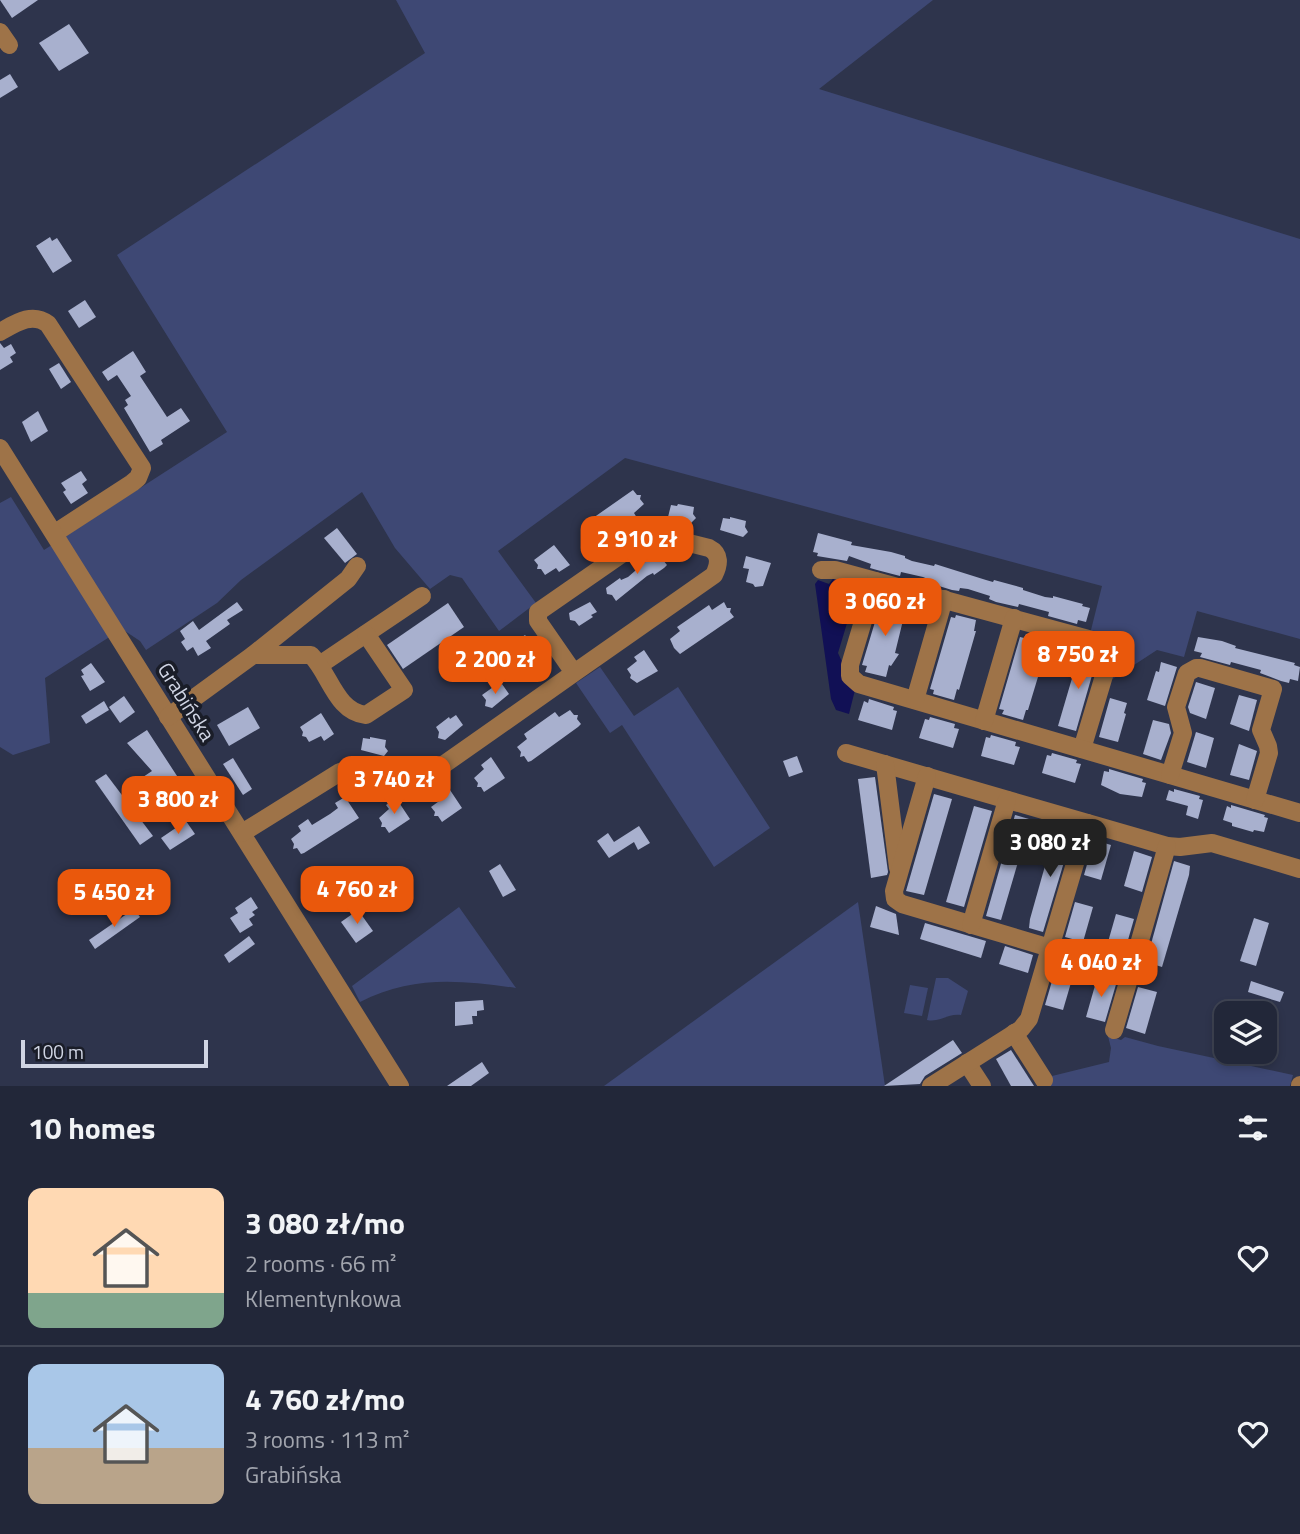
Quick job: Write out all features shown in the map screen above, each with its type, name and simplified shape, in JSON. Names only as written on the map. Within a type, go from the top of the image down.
[{"type":"street","points":[[0,332],[13,324],[33,318],[40,318],[48,324],[142,468],[138,478],[132,483],[55,533]]},
{"type":"street","name":"Grabińska","points":[[0,448],[400,1086]]},
{"type":"street","points":[[242,833],[346,770],[417,779],[426,777],[714,575],[719,562],[715,552],[709,548],[649,535],[538,612],[538,621],[574,673]]},
{"type":"street","points":[[168,717],[253,655],[348,579],[357,566]]},
{"type":"street","points":[[821,570],[835,570],[1099,641],[1107,647],[1109,659],[1082,749]]},
{"type":"street","points":[[875,581],[850,666],[850,676],[859,684],[1300,813]]},
{"type":"street","points":[[321,664],[422,596]]},
{"type":"street","points":[[915,700],[944,599]]},
{"type":"street","points":[[984,720],[1014,618]]},
{"type":"street","points":[[253,655],[311,655],[321,664],[331,685],[350,711],[366,715],[404,690],[366,634]]},
{"type":"street","points":[[1170,775],[1183,733],[1176,707],[1187,673],[1200,668],[1273,689],[1262,726],[1269,753],[1255,800]]},
{"type":"street","points":[[846,753],[1167,846],[1212,843],[1300,869]]},
{"type":"street","points":[[885,764],[899,873]]},
{"type":"street","points":[[927,776],[894,891],[898,902],[1131,972]]},
{"type":"street","points":[[971,925],[1007,800]]},
{"type":"street","points":[[892,813],[916,815]]},
{"type":"street","points":[[931,1086],[1026,1025],[1087,823]]},
{"type":"street","points":[[1114,1030],[1167,846]]},
{"type":"street","points":[[1014,1033],[1044,1080]]},
{"type":"street","points":[[967,1063],[982,1086]]},
{"type":"shaded area","points":[[396,0],[933,0],[819,89],[1300,239],[1300,639],[1197,611],[1184,657],[1157,650],[1111,680],[1113,659],[1090,634],[1102,586],[625,458],[498,551],[536,603],[499,631],[462,578],[450,575],[430,589],[395,548],[362,492],[241,580],[217,603],[146,650],[140,641],[122,629],[45,678],[50,743],[13,755],[0,747],[0,503],[11,497],[44,550],[227,432],[117,255],[425,53]]},
{"type":"shaded area","points":[[835,576],[857,590],[838,653],[855,690],[849,714],[836,710],[831,699],[815,584],[818,580],[829,584]]},
{"type":"shaded area","points":[[600,667],[634,716],[678,687],[770,828],[714,867],[622,725],[610,733],[576,683]]},
{"type":"shaded area","points":[[858,902],[885,1086],[604,1086]]},
{"type":"shaded area","points":[[459,907],[516,988],[436,982],[398,987],[360,1002],[352,986]]},
{"type":"shaded area","points":[[936,978],[948,978],[968,991],[961,1015],[927,1020]]},
{"type":"shaded area","points":[[910,985],[928,988],[922,1016],[904,1013]]},
{"type":"shaded area","points":[[1108,1036],[1121,1040],[1125,1037],[1214,1058],[1214,1064],[1242,1064],[1293,1075],[1290,1086],[1046,1086],[1048,1077],[1109,1062],[1111,1048]]},
{"type":"building","points":[[0,0],[38,0],[12,18]]},
{"type":"building","points":[[69,24],[89,53],[59,71],[39,43]]},
{"type":"building","points":[[10,74],[18,87],[0,98],[0,80]]},
{"type":"building","points":[[50,237],[52,241],[57,238],[72,261],[53,273],[36,246]]},
{"type":"building","points":[[85,300],[96,317],[79,328],[68,311]]},
{"type":"building","points":[[0,343],[4,348],[11,344],[16,353],[10,357],[13,362],[0,370]]},
{"type":"building","points":[[133,351],[146,372],[140,376],[167,417],[181,408],[190,421],[161,440],[163,444],[150,452],[124,408],[128,405],[125,400],[131,396],[117,375],[108,381],[102,372]]},
{"type":"building","points":[[59,363],[71,382],[61,389],[49,369]]},
{"type":"building","points":[[38,411],[48,431],[31,442],[22,422]]},
{"type":"building","points":[[81,471],[87,480],[82,484],[88,493],[71,504],[61,483]]},
{"type":"building","points":[[633,490],[637,495],[641,495],[640,499],[644,504],[634,513],[637,518],[606,540],[603,535],[591,542],[583,536],[583,525]]},
{"type":"building","points":[[671,505],[694,507],[693,514],[696,518],[691,523],[668,517]]},
{"type":"building","points":[[723,518],[746,521],[748,532],[743,537],[720,530]]},
{"type":"building","points":[[337,528],[357,554],[345,563],[324,538]]},
{"type":"building","points":[[818,533],[852,542],[851,545],[891,552],[912,561],[934,566],[935,564],[993,582],[994,580],[1023,588],[1045,597],[1053,596],[1083,604],[1082,606],[1090,608],[1086,622],[1078,620],[1077,624],[1048,616],[1049,612],[1019,604],[1018,607],[996,602],[989,599],[990,596],[968,589],[952,590],[929,583],[930,580],[923,577],[901,572],[900,576],[877,570],[870,568],[871,564],[849,556],[847,561],[817,556],[818,553],[813,552]]},
{"type":"building","points":[[554,545],[570,565],[559,572],[556,568],[545,575],[541,569],[537,569],[538,565],[534,560]]},
{"type":"building","points":[[657,552],[664,554],[663,560],[667,565],[664,568],[647,576],[616,601],[612,595],[607,594],[606,588],[620,578],[621,580],[628,577]]},
{"type":"building","points":[[746,556],[771,563],[763,586],[755,587],[746,582],[749,569],[743,568]]},
{"type":"building","points":[[887,598],[907,604],[895,653],[899,654],[891,666],[889,665],[886,677],[865,672],[867,666],[862,665],[881,602],[885,603]]},
{"type":"building","points":[[237,602],[243,610],[227,620],[230,624],[206,641],[211,648],[198,656],[193,647],[187,651],[181,642],[185,639],[180,631],[193,621],[199,630]]},
{"type":"building","points":[[590,602],[597,612],[591,615],[593,617],[579,626],[570,620],[569,613]]},
{"type":"building","points":[[724,602],[727,608],[731,608],[730,612],[734,617],[680,654],[670,639],[680,631],[677,627],[709,605],[712,610]]},
{"type":"building","points":[[448,603],[464,627],[403,669],[387,645]]},
{"type":"building","points":[[956,615],[976,620],[976,631],[954,700],[933,694],[934,690],[930,689],[951,617],[955,618]]},
{"type":"building","points":[[1026,634],[1046,639],[1041,667],[1023,720],[1002,714],[1004,710],[999,709],[1020,637],[1024,638]]},
{"type":"building","points":[[525,635],[540,653],[538,659],[532,658],[527,662],[517,649],[519,648],[515,642]]},
{"type":"building","points":[[1198,637],[1222,641],[1236,646],[1235,648],[1295,663],[1294,665],[1300,667],[1298,681],[1290,679],[1289,683],[1260,673],[1261,670],[1200,657],[1202,653],[1194,651]]},
{"type":"building","points":[[644,650],[658,671],[637,683],[630,678],[627,669],[637,661],[634,657]]},
{"type":"building","points":[[1080,651],[1097,658],[1076,731],[1058,726]]},
{"type":"building","points":[[1161,662],[1177,667],[1165,706],[1147,700]]},
{"type":"building","points":[[91,663],[105,682],[90,691],[81,676],[84,675],[81,670]]},
{"type":"building","points":[[1196,682],[1215,688],[1206,719],[1190,713],[1188,707]]},
{"type":"building","points":[[502,684],[509,694],[492,708],[485,706],[486,700],[482,695]]},
{"type":"building","points":[[1239,695],[1257,700],[1249,731],[1230,724]]},
{"type":"building","points":[[124,696],[135,712],[120,723],[109,707]]},
{"type":"building","points":[[1110,698],[1127,703],[1118,742],[1099,737]]},
{"type":"building","points":[[869,699],[894,707],[893,710],[897,711],[892,730],[858,720],[864,701],[868,703]]},
{"type":"building","points":[[104,701],[109,710],[86,724],[81,716]]},
{"type":"building","points":[[248,707],[260,728],[229,746],[217,725]]},
{"type":"building","points":[[570,710],[574,715],[578,715],[577,719],[581,724],[578,727],[531,761],[528,762],[524,756],[520,757],[521,752],[517,747],[527,739],[524,734],[555,712],[559,717]]},
{"type":"building","points":[[321,713],[334,734],[324,741],[321,736],[309,742],[302,736],[300,727]]},
{"type":"building","points":[[456,715],[463,725],[445,740],[438,738],[436,727]]},
{"type":"building","points":[[930,717],[955,724],[954,728],[959,729],[953,748],[919,738],[925,719],[929,720]]},
{"type":"building","points":[[1153,720],[1169,724],[1171,733],[1161,760],[1143,754]]},
{"type":"building","points":[[147,730],[179,779],[149,799],[137,781],[152,771],[127,743]]},
{"type":"building","points":[[1196,732],[1214,738],[1206,768],[1187,762]]},
{"type":"building","points":[[991,735],[1016,742],[1015,746],[1020,747],[1014,765],[981,756],[986,737],[990,738]]},
{"type":"building","points":[[363,738],[386,740],[385,747],[388,751],[384,756],[361,750]]},
{"type":"building","points":[[1239,744],[1257,751],[1249,780],[1230,775]]},
{"type":"building","points":[[1052,753],[1077,760],[1076,763],[1081,764],[1075,783],[1042,773],[1047,755],[1051,756]]},
{"type":"building","points":[[797,756],[803,772],[789,777],[783,761]]},
{"type":"building","points":[[491,757],[505,778],[484,792],[481,787],[477,787],[478,783],[474,778],[484,769],[481,765]]},
{"type":"building","points":[[233,758],[252,789],[243,795],[223,764]]},
{"type":"building","points":[[1109,769],[1143,779],[1142,782],[1146,783],[1142,797],[1120,794],[1101,785],[1104,771],[1109,772]]},
{"type":"building","points":[[106,774],[153,836],[140,845],[95,781]]},
{"type":"building","points":[[875,777],[888,872],[887,875],[871,878],[858,779]]},
{"type":"building","points":[[448,787],[462,808],[442,822],[438,816],[434,816],[435,812],[431,807],[442,799],[438,794]]},
{"type":"building","points":[[1174,789],[1200,796],[1199,799],[1203,800],[1198,819],[1186,815],[1188,806],[1166,800],[1169,790],[1174,792]]},
{"type":"building","points":[[934,794],[952,799],[924,895],[906,891]]},
{"type":"building","points":[[345,797],[359,818],[304,853],[301,854],[297,848],[293,849],[291,839],[301,831],[298,826],[308,819],[312,825],[330,814],[338,808],[335,803]]},
{"type":"building","points":[[396,798],[410,819],[389,833],[385,827],[381,827],[379,818],[389,809],[386,805]]},
{"type":"building","points":[[1231,805],[1265,815],[1264,817],[1268,818],[1264,832],[1232,826],[1232,823],[1223,820],[1227,806],[1231,808]]},
{"type":"building","points":[[974,806],[992,811],[964,907],[946,902]]},
{"type":"building","points":[[1015,815],[1029,819],[1028,828],[1001,920],[986,916]]},
{"type":"building","points":[[186,821],[195,834],[170,850],[161,838]]},
{"type":"building","points":[[639,826],[650,843],[638,850],[634,842],[609,858],[597,841],[608,833],[614,842]]},
{"type":"building","points":[[1056,827],[1073,832],[1043,932],[1029,928],[1030,919]]},
{"type":"building","points":[[1094,840],[1111,845],[1101,880],[1084,875]]},
{"type":"building","points":[[1134,851],[1152,857],[1142,892],[1124,886]]},
{"type":"building","points":[[1174,861],[1190,866],[1189,875],[1162,967],[1146,962]]},
{"type":"building","points":[[500,864],[516,890],[503,897],[489,871]]},
{"type":"building","points":[[251,897],[258,908],[252,912],[255,915],[249,919],[253,925],[240,933],[230,918],[238,913],[235,908]]},
{"type":"building","points":[[1075,902],[1093,907],[1083,942],[1065,937]]},
{"type":"building","points":[[876,906],[896,914],[899,935],[870,927]]},
{"type":"building","points":[[134,909],[140,917],[95,949],[89,940]]},
{"type":"building","points":[[358,910],[373,931],[356,943],[341,922]]},
{"type":"building","points":[[1116,914],[1134,919],[1124,954],[1106,949]]},
{"type":"building","points":[[1254,918],[1269,923],[1256,966],[1240,961]]},
{"type":"building","points":[[925,923],[986,941],[981,958],[920,939]]},
{"type":"building","points":[[249,936],[255,944],[229,963],[224,955]]},
{"type":"building","points":[[1005,946],[1033,955],[1028,973],[999,964]]},
{"type":"building","points":[[1057,964],[1075,969],[1063,1010],[1045,1005]]},
{"type":"building","points":[[1098,975],[1117,981],[1105,1022],[1086,1017]]},
{"type":"building","points":[[1251,981],[1284,992],[1280,1002],[1248,992]]},
{"type":"building","points":[[1138,987],[1157,992],[1145,1034],[1126,1028]]},
{"type":"building","points":[[483,1000],[484,1010],[477,1011],[477,1016],[472,1016],[473,1024],[455,1026],[455,1002]]},
{"type":"building","points":[[953,1040],[962,1053],[925,1076],[920,1084],[884,1086]]},
{"type":"building","points":[[1011,1050],[1034,1086],[1011,1086],[996,1059]]},
{"type":"building","points":[[482,1062],[489,1073],[471,1086],[447,1086]]}]
